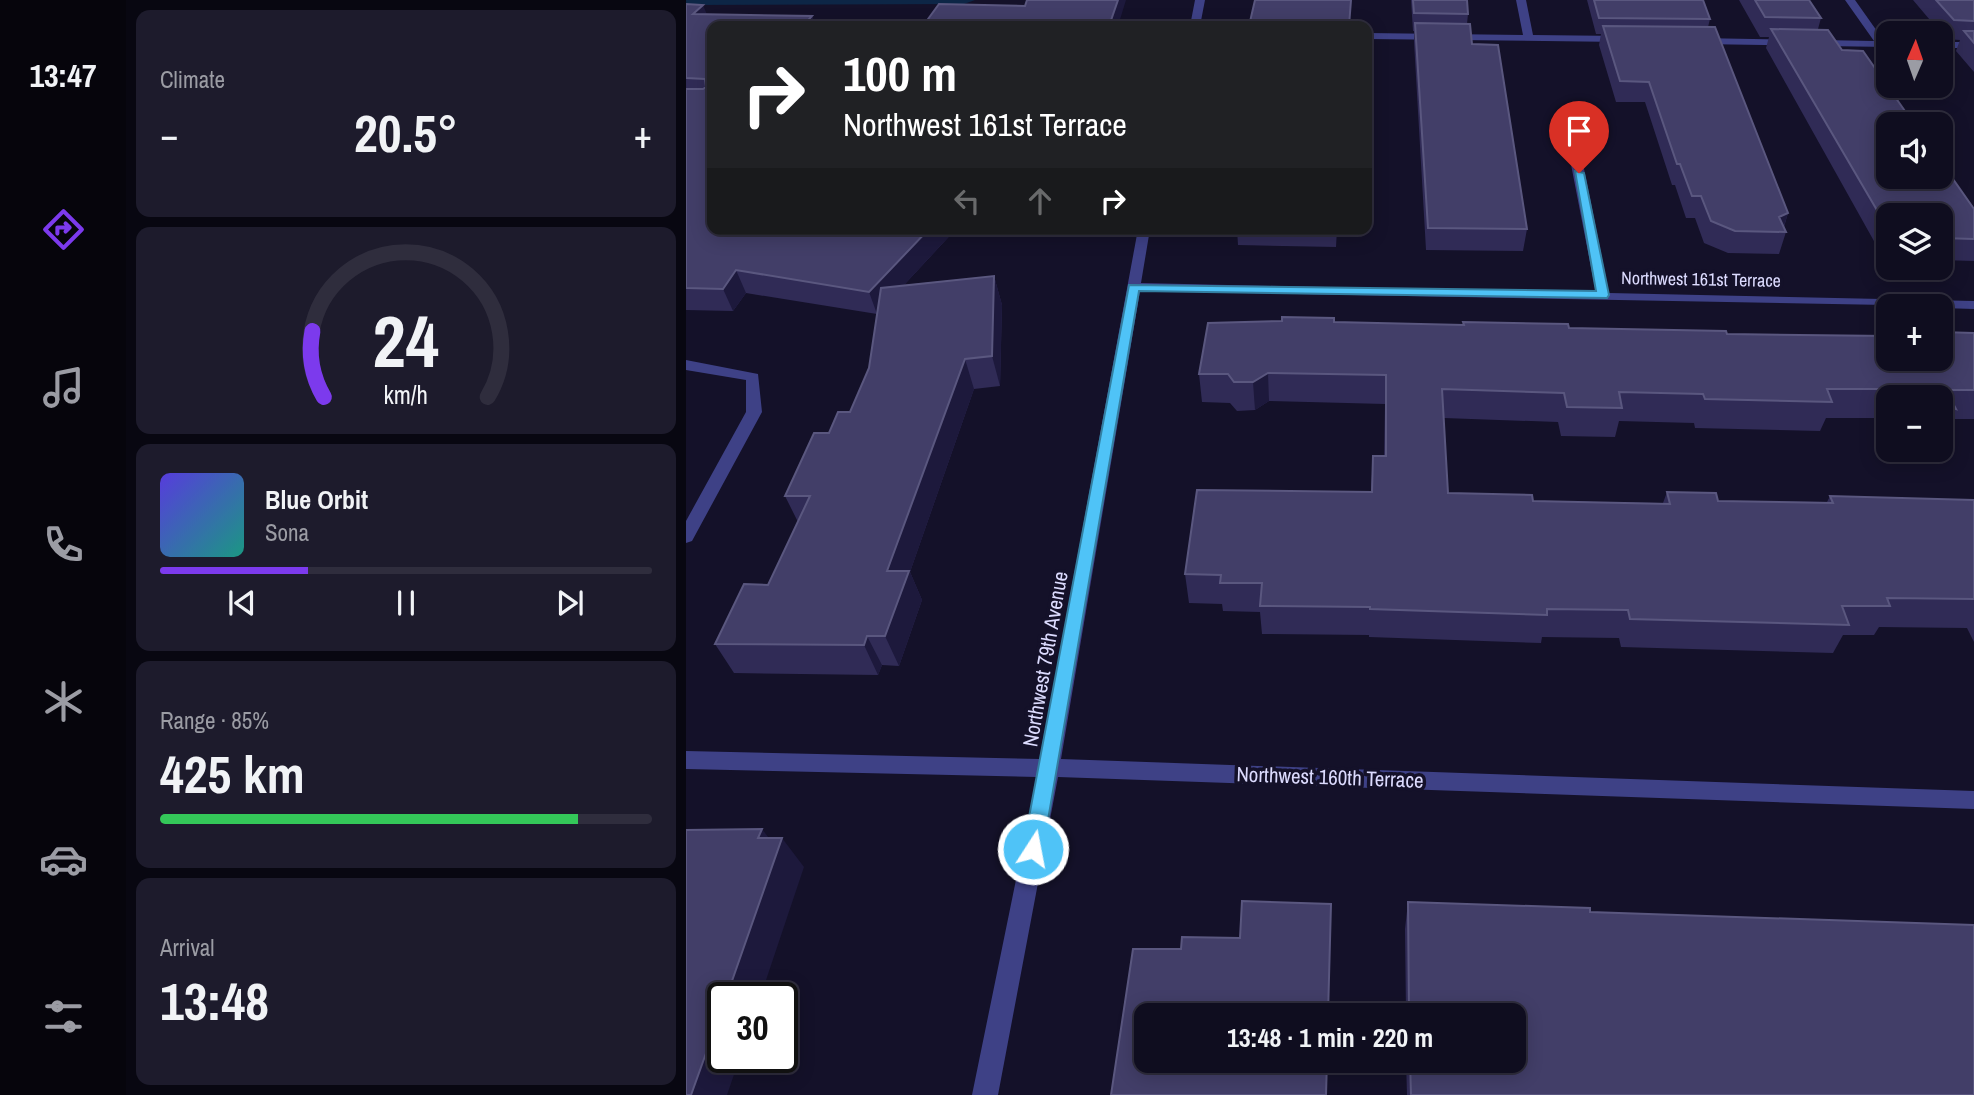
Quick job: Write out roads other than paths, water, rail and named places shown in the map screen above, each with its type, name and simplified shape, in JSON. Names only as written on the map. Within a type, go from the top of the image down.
[{"type":"street","points":[[1196,21],[1200,0]]},
{"type":"street","points":[[1521,0],[1529,38]]},
{"type":"street","points":[[1850,0],[1876,34]]},
{"type":"street","points":[[1372,36],[1637,40]]},
{"type":"street","points":[[1691,41],[1876,44]]},
{"type":"street","points":[[1953,45],[1974,45]]},
{"type":"street","points":[[1574,149],[1603,295]]},
{"type":"street","name":"Northwest 79th Avenue","points":[[985,1095],[1049,768],[1143,235]]},
{"type":"street","name":"Northwest 161st Terrace","points":[[1134,287],[1974,305]]},
{"type":"street","points":[[686,365],[753,377],[754,412],[686,537]]},
{"type":"street","name":"Northwest 160th Terrace","points":[[686,760],[1049,768],[1974,800]]},
{"type":"water","points":[[686,0],[975,0],[964,4],[686,5]]}]
